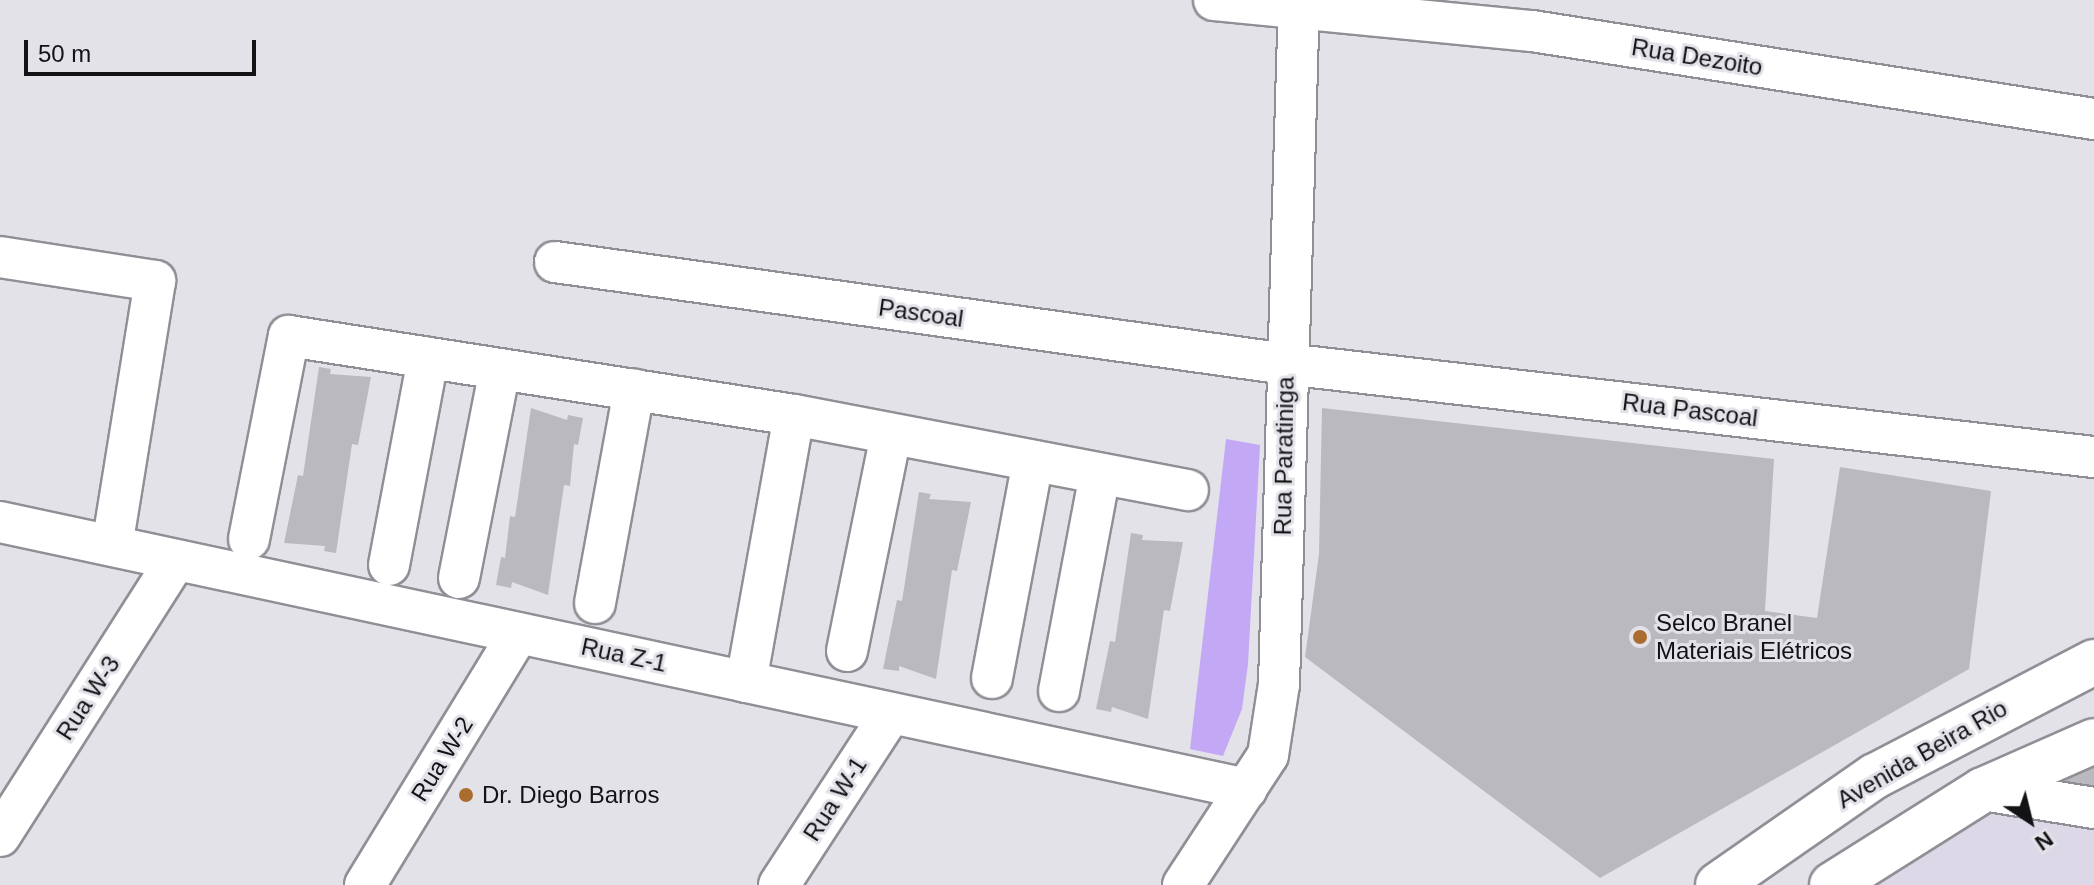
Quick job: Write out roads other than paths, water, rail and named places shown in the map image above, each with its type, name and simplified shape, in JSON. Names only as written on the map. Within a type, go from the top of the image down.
[{"type":"main road","name":"Avenida Beira Rio","points":[[1718,885],[1875,776],[2094,662]]},
{"type":"main road","points":[[1832,885],[1983,790],[2094,741]]},
{"type":"street","name":"Rua Dezoito","points":[[1214,0],[1298,5],[1532,31],[2094,119]]},
{"type":"street","name":"Rua Paratiniga","points":[[1183,885],[1268,755],[1279,684],[1298,5]]},
{"type":"street","points":[[0,257],[155,281],[112,546]]},
{"type":"street","name":"Pascoal","points":[[555,262],[1286,364]]},
{"type":"street","points":[[249,539],[289,336],[794,415],[1188,490]]},
{"type":"street","points":[[389,565],[428,358]]},
{"type":"street","name":"Rua Pascoal","points":[[1286,364],[2094,457]]},
{"type":"street","points":[[459,578],[500,369]]},
{"type":"street","points":[[595,603],[634,390]]},
{"type":"street","points":[[746,682],[794,415]]},
{"type":"street","points":[[847,651],[891,434]]},
{"type":"street","points":[[992,678],[1033,461]]},
{"type":"street","points":[[1059,691],[1100,474]]},
{"type":"street","name":"Rua Z-1","points":[[0,522],[1247,789]]},
{"type":"street","name":"Rua W-3","points":[[0,836],[176,560]]},
{"type":"street","name":"Rua W-2","points":[[365,885],[519,633]]},
{"type":"street","name":"Rua W-1","points":[[779,885],[891,713]]},
{"type":"street","points":[[1983,790],[2094,808]]},
{"type":"place","name":"Selco Branel Materiais Elétricos","points":[[1640,637]]},
{"type":"place","name":"Dr. Diego Barros","points":[[466,795]]}]
